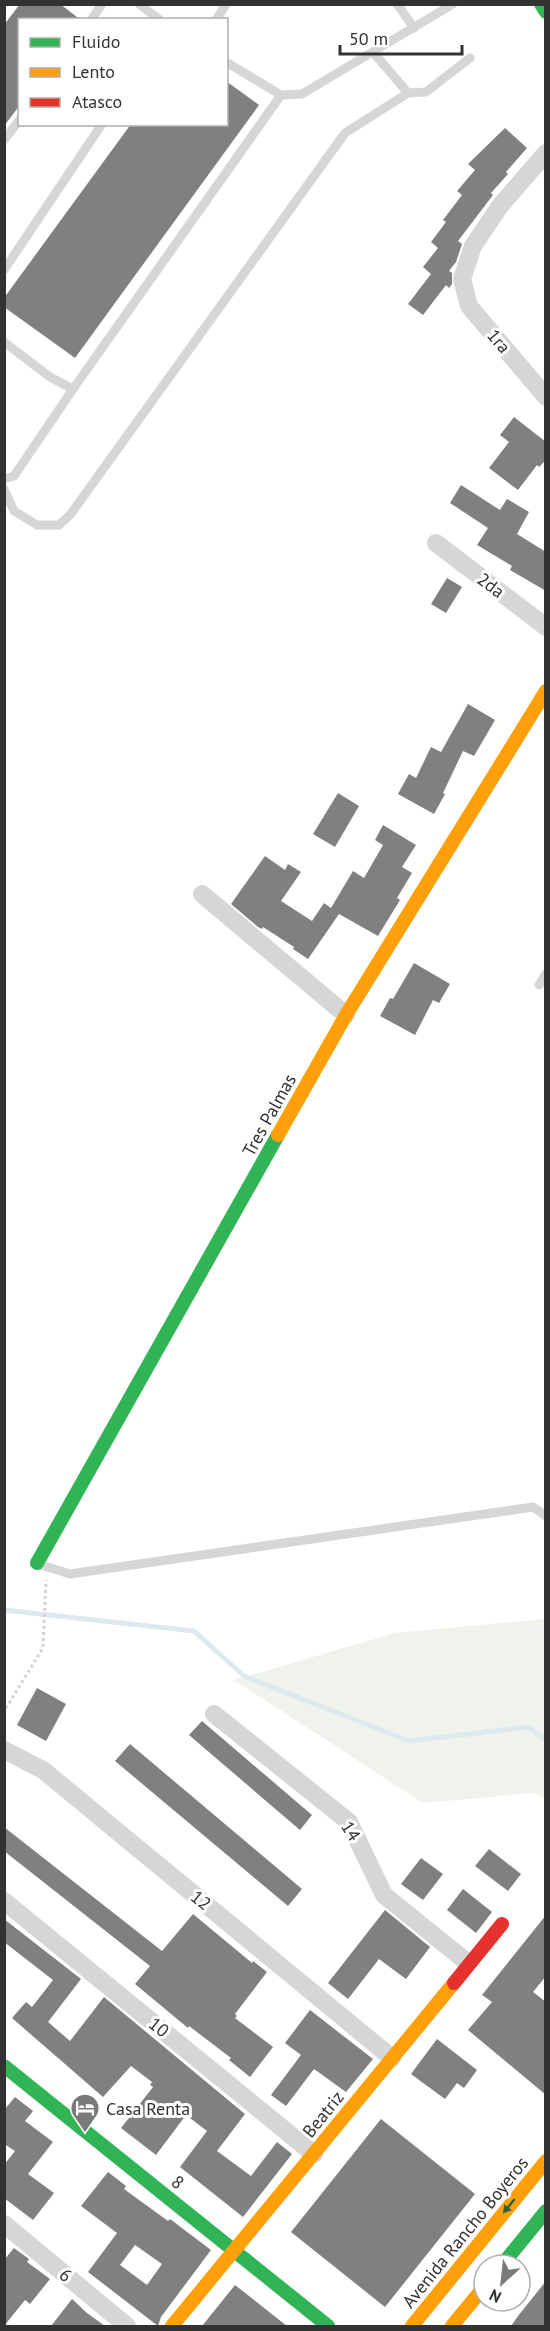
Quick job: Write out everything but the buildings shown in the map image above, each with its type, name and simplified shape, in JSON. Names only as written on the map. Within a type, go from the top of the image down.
[{"type":"main road","points":[[541,4],[546,12]]},
{"type":"main road","name":"Tres Palmas","points":[[42,1565],[346,1015],[546,690]]},
{"type":"main road","name":"Beatriz","points":[[172,2326],[236,2251],[502,1924]]},
{"type":"main road","name":"8","points":[[5,2065],[328,2326]]},
{"type":"main road","name":"Avenida Rancho Boyeros","points":[[412,2326],[546,2161]]},
{"type":"main road","points":[[512,2253],[546,2211]]},
{"type":"main road","points":[[452,2326],[472,2302]]},
{"type":"street","name":"1ra","points":[[546,153],[500,206],[473,246],[462,279],[469,306],[546,397]]},
{"type":"street","name":"2da","points":[[436,543],[546,627]]},
{"type":"street","points":[[202,894],[346,1015]]},
{"type":"street","name":"14","points":[[214,1714],[349,1822],[384,1895],[468,1964]]},
{"type":"street","name":"12","points":[[4,1750],[43,1770],[392,2058]]},
{"type":"street","name":"10","points":[[4,1901],[314,2154]]},
{"type":"street","name":"6","points":[[4,2224],[127,2326]]},
{"type":"lane","points":[[92,18],[102,4]]},
{"type":"lane","points":[[139,4],[157,18]]},
{"type":"lane","points":[[217,18],[226,4]]},
{"type":"lane","points":[[397,4],[414,28]]},
{"type":"lane","points":[[228,63],[281,95],[302,94],[453,4]]},
{"type":"lane","points":[[373,52],[408,93]]},
{"type":"lane","points":[[4,489],[14,511],[37,525],[59,525],[70,515],[345,133],[408,93],[426,92],[470,58]]},
{"type":"lane","points":[[4,479],[14,476],[281,95]]},
{"type":"lane","points":[[4,140],[18,122]]},
{"type":"lane","points":[[4,270],[101,126]]},
{"type":"lane","points":[[4,342],[50,376],[73,389]]},
{"type":"lane","points":[[539,985],[546,974]]},
{"type":"lane","points":[[42,1565],[70,1574],[533,1507],[546,1516]]},
{"type":"path","points":[[4,1714],[43,1648],[45,1603],[42,1565]]},
{"type":"shaded area","points":[[545,1619],[545,1798],[534,1793],[423,1803],[234,1680],[395,1633]]},
{"type":"waterway","points":[[4,1610],[194,1631],[244,1676],[409,1741],[528,1727],[546,1740]]},
{"type":"traffic: fast","points":[[541,4],[546,12]]},
{"type":"traffic: fast","points":[[37,1563],[278,1135]]},
{"type":"traffic: fast","points":[[4,2066],[328,2326]]},
{"type":"traffic: fast","points":[[512,2253],[546,2211]]},
{"type":"traffic: slow","points":[[278,1135],[346,1015],[546,691]]},
{"type":"traffic: slow","points":[[172,2326],[454,1983]]},
{"type":"traffic: slow","points":[[412,2326],[546,2161]]},
{"type":"traffic: slow","points":[[452,2326],[472,2302]]},
{"type":"traffic: jam","points":[[454,1983],[502,1924]]},
{"type":"place","name":"Casa Renta","points":[[85,2134]]}]
